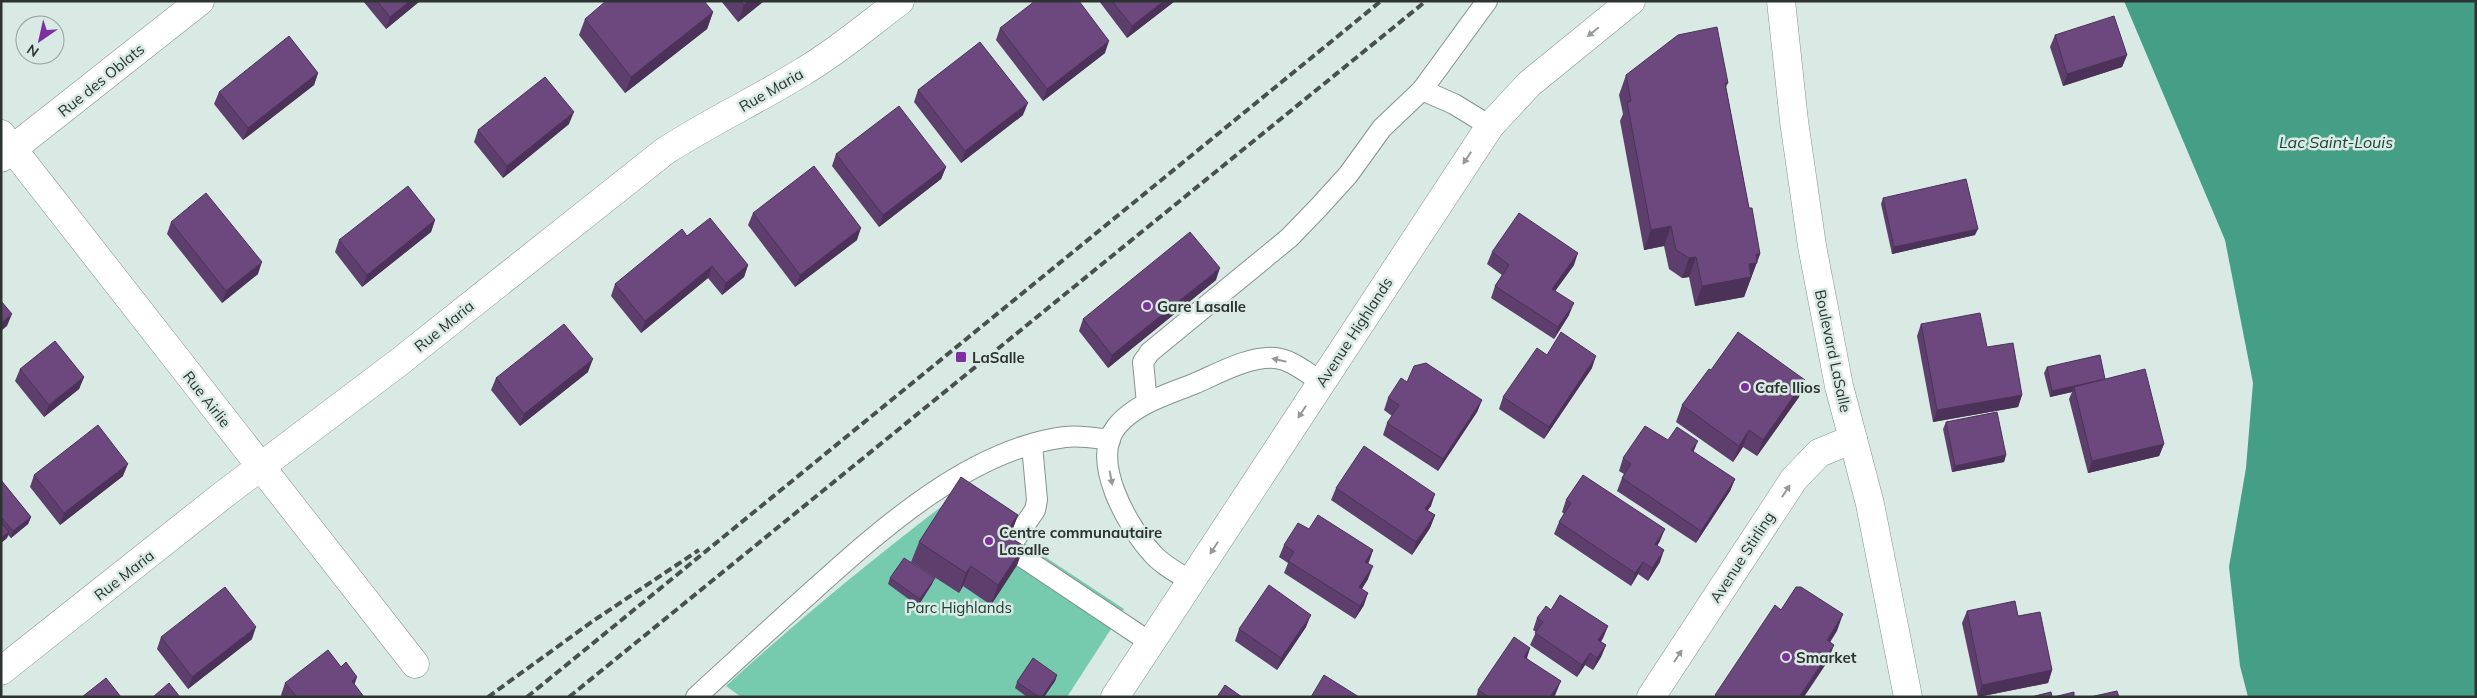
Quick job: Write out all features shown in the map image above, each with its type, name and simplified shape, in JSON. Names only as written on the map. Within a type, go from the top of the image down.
[{"type":"street","name":"Rue des Oblats","points":[[5,147],[200,1]]},
{"type":"street","name":"Rue Maria","points":[[1,671],[223,495],[262,468],[665,151],[696,131],[804,71],[838,49],[900,1]]},
{"type":"street","name":"Avenue Highlands","points":[[1115,697],[1490,126],[1529,84],[1631,1]]},
{"type":"street","name":"Boulevard LaSalle","points":[[1781,1],[1794,121],[1812,246],[1839,386],[1870,504],[1908,697]]},
{"type":"street","name":"Rue Airlie","points":[[5,147],[262,468],[415,664]]},
{"type":"street","name":"Avenue Stirling","points":[[1651,697],[1794,479],[1819,453],[1853,439]]},
{"type":"lane","points":[[1147,403],[1143,362],[1150,352],[1289,238],[1348,175],[1382,128],[1422,90],[1486,1]]},
{"type":"lane","points":[[1422,90],[1449,102],[1490,126]]},
{"type":"lane","points":[[1192,582],[1153,554],[1118,502],[1110,480],[1110,440],[1116,427],[1147,403],[1245,363],[1263,358],[1284,360],[1322,382]]},
{"type":"lane","points":[[696,697],[865,544],[926,497],[963,472],[1032,445],[1066,436],[1110,440]]},
{"type":"lane","points":[[1032,445],[1037,500],[1035,510],[1009,548],[1152,643]]},
{"type":"green space","name":"Parc Highlands","points":[[954,497],[1124,609],[1067,697],[741,697],[726,686],[838,589]]},
{"type":"water","name":"Lac Saint-Louis","points":[[2124,1],[2476,1],[2476,697],[2248,697],[2240,666],[2229,567],[2246,468],[2253,383],[2225,240]]},
{"type":"building","points":[[377,1],[410,1],[390,17]]},
{"type":"building","points":[[606,1],[704,1],[713,12],[631,77],[585,19]]},
{"type":"building","points":[[740,1],[749,1],[744,5]]},
{"type":"building","points":[[1035,1],[1079,1],[1109,41],[1047,89],[1000,28]]},
{"type":"building","points":[[1112,1],[1164,1],[1132,26]]},
{"type":"building","points":[[2114,16],[2127,55],[2067,74],[2055,35]]},
{"type":"building","points":[[1717,27],[1728,83],[1725,83],[1749,208],[1752,208],[1760,254],[1756,254],[1757,263],[1749,264],[1751,277],[1702,286],[1696,257],[1689,258],[1676,250],[1671,226],[1651,230],[1627,102],[1631,101],[1626,75],[1678,35]]},
{"type":"building","points":[[289,36],[318,73],[248,128],[219,92]]},
{"type":"building","points":[[980,42],[1028,103],[965,151],[918,90]]},
{"type":"building","points":[[545,77],[574,112],[507,166],[478,130]]},
{"type":"building","points":[[899,106],[946,167],[883,215],[836,154]]},
{"type":"building","points":[[814,166],[861,228],[800,275],[753,213]]},
{"type":"building","points":[[1966,179],[1978,229],[1894,247],[1883,198]]},
{"type":"building","points":[[408,186],[435,220],[367,275],[339,240]]},
{"type":"building","points":[[206,193],[262,262],[226,291],[171,222]]},
{"type":"building","points":[[1519,213],[1578,253],[1552,289],[1574,303],[1558,327],[1495,286],[1509,265],[1492,252]]},
{"type":"building","points":[[710,218],[748,265],[726,283],[712,266],[645,321],[615,284],[682,229],[687,236]]},
{"type":"building","name":"Gare Lasalle","points":[[1190,232],[1220,268],[1112,355],[1083,319]]},
{"type":"building","points":[[1,301],[12,314],[1,323]]},
{"type":"building","points":[[1980,313],[1987,347],[2013,343],[2022,395],[1937,410],[1921,324]]},
{"type":"building","points":[[564,324],[593,359],[524,414],[496,378]]},
{"type":"building","points":[[1561,332],[1596,356],[1549,427],[1503,397],[1537,348],[1547,355]]},
{"type":"building","points":[[1738,332],[1805,380],[1763,440],[1749,430],[1739,446],[1682,405],[1709,369],[1711,370]]},
{"type":"building","points":[[55,341],[84,377],[49,405],[20,369]]},
{"type":"building","points":[[2100,355],[2105,379],[2052,391],[2047,367]]},
{"type":"building","points":[[1426,363],[1482,400],[1443,459],[1387,423],[1399,405],[1388,398],[1401,378],[1407,382],[1414,366]]},
{"type":"building","points":[[2145,369],[2164,444],[2092,461],[2074,387]]},
{"type":"building","points":[[1997,412],[2006,455],[1955,466],[1946,422]]},
{"type":"building","points":[[98,425],[128,464],[64,513],[34,475]]},
{"type":"building","points":[[1645,426],[1668,440],[1677,427],[1698,441],[1691,450],[1735,479],[1701,531],[1622,478],[1631,464],[1623,458]]},
{"type":"building","points":[[1364,446],[1435,494],[1425,509],[1435,515],[1416,542],[1336,488]]},
{"type":"building","points":[[1583,475],[1665,529],[1655,544],[1664,550],[1652,568],[1643,562],[1635,573],[1559,522],[1571,503],[1566,500]]},
{"type":"building","points":[[961,477],[1018,515],[1005,534],[1024,546],[998,585],[971,566],[966,573],[919,542]]},
{"type":"building","points":[[1,480],[31,517],[13,531],[1,517]]},
{"type":"building","points":[[1318,515],[1373,550],[1365,562],[1373,566],[1359,587],[1368,593],[1360,606],[1288,561],[1294,552],[1284,545],[1298,523],[1309,529]]},
{"type":"building","points":[[1,522],[9,532],[1,538]]},
{"type":"building","points":[[904,558],[935,578],[920,599],[890,578]]},
{"type":"building","points":[[1269,585],[1311,615],[1281,658],[1239,629]]},
{"type":"building","points":[[225,587],[256,627],[192,677],[161,637]]},
{"type":"building","points":[[1796,587],[1801,587],[1843,614],[1827,640],[1834,645],[1799,697],[1717,697],[1715,695],[1775,605],[1781,610]]},
{"type":"building","points":[[1560,595],[1608,626],[1598,640],[1606,645],[1597,658],[1590,653],[1582,665],[1535,633],[1543,622],[1537,618],[1546,606],[1551,610]]},
{"type":"building","points":[[2015,601],[2018,616],[2040,612],[2052,670],[1982,685],[1967,611]]},
{"type":"building","points":[[1514,637],[1530,648],[1524,657],[1561,681],[1550,697],[1489,697],[1478,690]]},
{"type":"building","points":[[328,650],[341,667],[346,662],[357,677],[352,681],[364,697],[297,697],[285,683]]},
{"type":"building","points":[[1033,658],[1057,675],[1042,697],[1039,697],[1017,682]]},
{"type":"building","points":[[1324,675],[1359,697],[1311,697]]},
{"type":"building","points":[[106,678],[121,697],[82,697]]},
{"type":"building","points":[[169,683],[180,697],[153,697]]},
{"type":"building","points":[[1225,685],[1242,697],[1217,697]]},
{"type":"building","points":[[2117,691],[2119,697],[2090,697]]},
{"type":"building","points":[[2051,692],[2052,697],[2031,697]]},
{"type":"building","points":[[2074,692],[2074,697],[2054,697]]},
{"type":"railway","points":[[527,697],[1381,1]]},
{"type":"railway","points":[[569,697],[1426,1]]},
{"type":"railway","points":[[488,697],[593,621],[699,550]]},
{"type":"place","name":"Gare Lasalle","points":[[1147,306]]},
{"type":"place","name":"LaSalle","points":[[961,357]]},
{"type":"place","name":"Cafe Ilios","points":[[1745,387]]},
{"type":"place","name":"Centre communautaire Lasalle","points":[[989,541]]},
{"type":"place","name":"Smarket","points":[[1786,657]]}]
